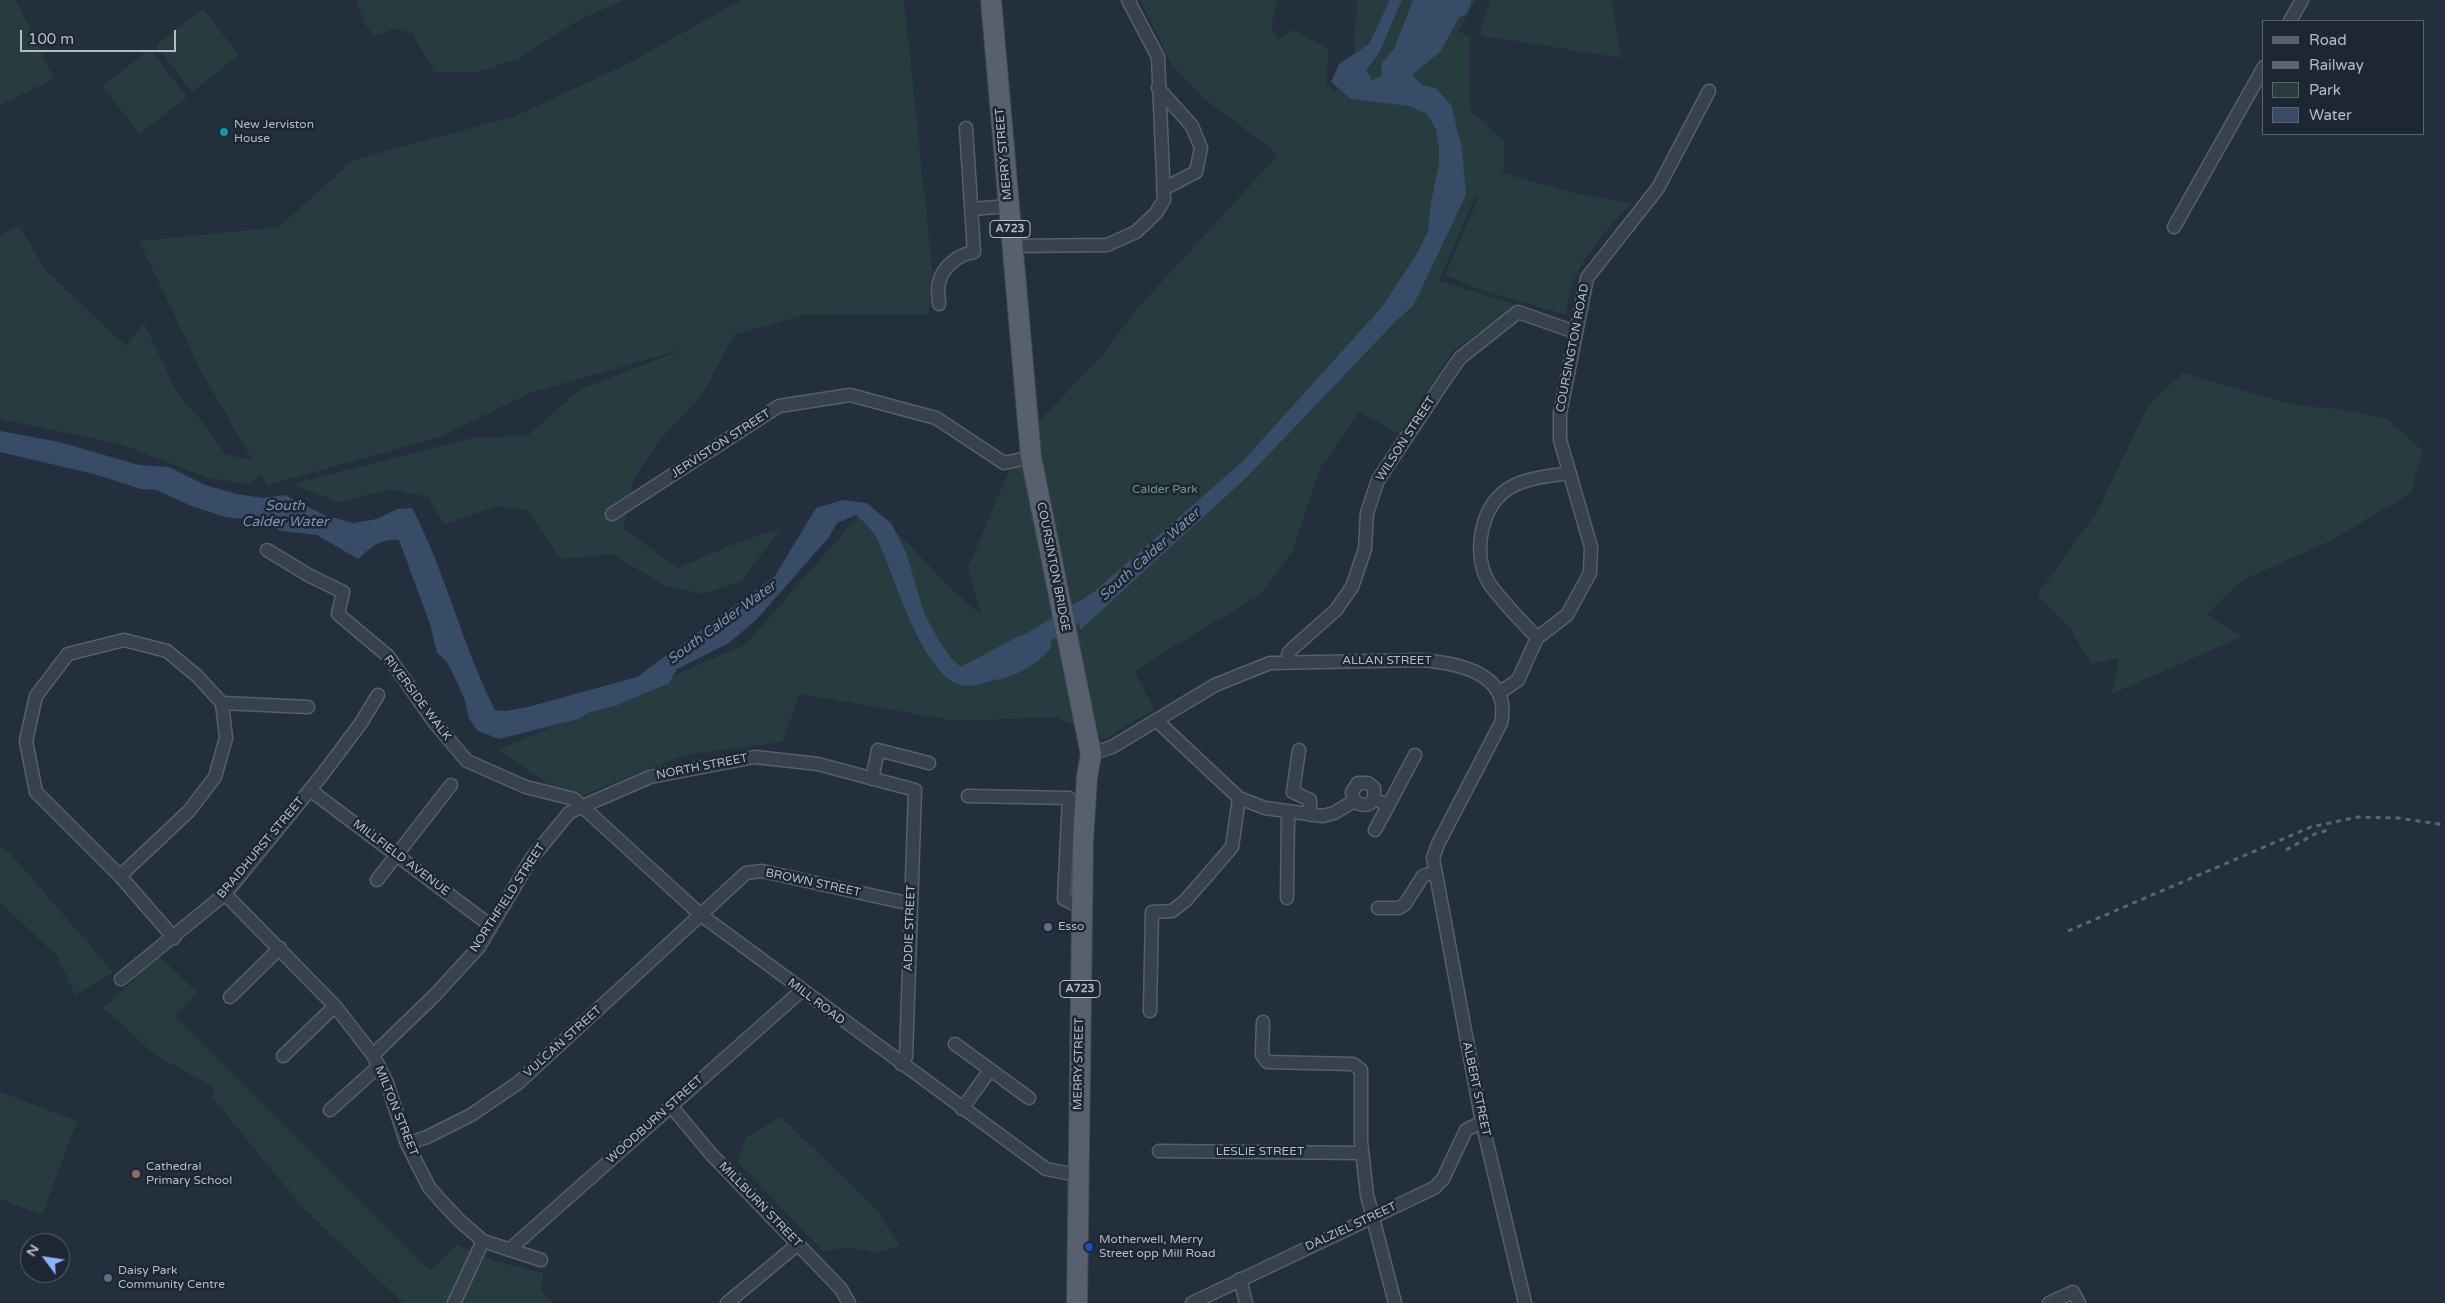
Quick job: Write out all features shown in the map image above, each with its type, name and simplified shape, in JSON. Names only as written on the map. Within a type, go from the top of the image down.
[{"type":"main road","name":"MERRY STREET","points":[[991,0],[1031,457]]},
{"type":"main road","name":"COURSINTON BRIDGE","points":[[1031,457],[1075,678]]},
{"type":"main road","name":"MERRY STREET","points":[[1075,678],[1091,754],[1087,777],[1083,840],[1077,1303]]},
{"type":"street","points":[[1012,246],[1107,245],[1136,232],[1156,213],[1164,200],[1158,57],[1128,0]]},
{"type":"street","points":[[2291,20],[2302,0]]},
{"type":"street","points":[[2174,226],[2262,70]]},
{"type":"street","points":[[1158,88],[1192,126],[1201,148],[1196,172],[1164,189]]},
{"type":"street","name":"COURSINGTON ROAD","points":[[1499,692],[1518,680],[1537,638],[1567,615],[1590,573],[1591,547],[1560,440],[1560,413],[1587,278],[1658,188],[1709,91]]},
{"type":"street","points":[[939,304],[938,283],[946,269],[965,254],[974,252],[973,210],[966,128]]},
{"type":"street","points":[[973,210],[1008,206]]},
{"type":"street","name":"WILSON STREET","points":[[1289,662],[1288,654],[1292,649],[1336,610],[1352,587],[1365,549],[1367,513],[1378,480],[1460,358],[1518,312],[1575,332]]},
{"type":"street","name":"JERVISTON STREET","points":[[612,514],[779,406],[850,395],[936,418],[1004,463],[1031,457]]},
{"type":"street","points":[[1537,638],[1490,583],[1483,570],[1480,541],[1488,516],[1504,492],[1536,478],[1570,473]]},
{"type":"street","name":"RIVERSIDE WALK","points":[[267,550],[310,576],[343,592],[338,614],[388,656],[434,722],[467,762],[526,787],[577,803]]},
{"type":"street","points":[[120,876],[189,811],[215,776],[226,738],[222,702],[197,676],[167,651],[124,640],[68,654],[36,696],[26,741],[36,792],[120,876],[174,938]]},
{"type":"street","name":"ALLAN STREET","points":[[1091,754],[1112,747],[1215,685],[1270,663],[1441,661],[1480,674],[1491,682],[1499,692]]},
{"type":"street","points":[[1378,908],[1399,908],[1405,904],[1423,876],[1435,872],[1433,858],[1438,844],[1501,723],[1503,707],[1499,692]]},
{"type":"street","name":"BRAIDHURST STREET","points":[[121,979],[174,938],[225,894],[310,790],[361,723],[378,695]]},
{"type":"street","points":[[222,702],[308,707]]},
{"type":"street","points":[[1156,720],[1239,798],[1265,808],[1310,816],[1334,814],[1354,801]]},
{"type":"street","points":[[872,779],[878,750],[930,763]]},
{"type":"street","points":[[1299,750],[1293,792],[1310,800],[1310,816]]},
{"type":"street","points":[[1375,830],[1415,756]]},
{"type":"street","name":"NORTH STREET","points":[[577,803],[650,777],[755,757],[818,764],[915,790]]},
{"type":"street","points":[[1361,782],[1372,785],[1375,791],[1374,798],[1366,805],[1354,801],[1352,792],[1355,786],[1361,782]]},
{"type":"street","points":[[377,880],[451,785]]},
{"type":"street","name":"MILLFIELD AVENUE","points":[[310,790],[492,926]]},
{"type":"street","name":"ADDIE STREET","points":[[901,1064],[906,1057],[915,790]]},
{"type":"street","points":[[968,796],[1069,798],[1064,899],[1082,908]]},
{"type":"street","points":[[1150,1011],[1152,912],[1172,911],[1185,901],[1232,847],[1239,798]]},
{"type":"street","points":[[1374,798],[1388,806]]},
{"type":"street","name":"MILL ROAD","points":[[577,803],[701,915],[801,991],[1046,1169],[1078,1175]]},
{"type":"street","name":"NORTHFIELD STREET","points":[[330,1110],[479,946],[531,859],[577,803]]},
{"type":"street","points":[[1287,898],[1288,812]]},
{"type":"street","name":"BROWN STREET","points":[[701,915],[742,876],[757,871],[911,904]]},
{"type":"street","name":"ALBERT STREET","points":[[1435,872],[1482,1122],[1525,1303]]},
{"type":"street","name":"MILTON STREET","points":[[225,894],[335,1006],[376,1061],[388,1083],[407,1144],[429,1187],[440,1200],[460,1222],[483,1241],[541,1260]]},
{"type":"street","name":"VULCAN STREET","points":[[407,1144],[427,1137],[471,1115],[518,1083],[701,915]]},
{"type":"street","points":[[230,996],[280,948]]},
{"type":"street","name":"WOODBURN STREET","points":[[509,1250],[801,991]]},
{"type":"street","points":[[283,1056],[335,1006]]},
{"type":"street","points":[[1263,1022],[1262,1055],[1267,1062],[1354,1064],[1362,1070],[1362,1153],[1367,1195],[1395,1303]]},
{"type":"street","points":[[956,1044],[1029,1098]]},
{"type":"street","points":[[962,1108],[990,1070]]},
{"type":"street","name":"MILLBURN STREET","points":[[671,1106],[711,1154],[841,1289],[849,1303]]},
{"type":"street","name":"DALZIEL STREET","points":[[1192,1303],[1434,1188],[1443,1179],[1466,1130],[1482,1122]]},
{"type":"street","name":"LESLIE STREET","points":[[1159,1151],[1362,1153]]},
{"type":"street","points":[[454,1303],[483,1241]]},
{"type":"street","points":[[727,1303],[798,1244]]},
{"type":"street","points":[[1240,1279],[1246,1303]]},
{"type":"street","points":[[2049,1303],[2076,1298]]},
{"type":"green space","points":[[0,0],[16,0],[54,79],[0,105]]},
{"type":"green space","points":[[356,0],[624,0],[579,20],[518,59],[477,72],[435,73],[412,33],[394,29],[374,36],[365,24]]},
{"type":"green space","points":[[741,0],[904,0],[933,277],[929,315],[807,314],[734,335],[702,395],[658,442],[634,479],[623,528],[678,568],[726,547],[781,528],[742,581],[703,594],[664,585],[612,554],[560,559],[527,510],[499,506],[444,524],[428,497],[390,489],[338,502],[293,484],[472,438],[527,436],[579,390],[684,349],[530,393],[440,437],[267,485],[261,474],[250,484],[208,478],[120,444],[0,419],[0,235],[19,226],[46,271],[126,346],[144,323],[177,393],[206,426],[225,454],[253,461],[201,371],[139,241],[279,227],[353,160],[516,116],[631,62]]},
{"type":"green space","name":"Calder Park","points":[[1140,0],[1277,0],[1271,28],[1278,41],[1293,30],[1329,49],[1326,84],[1335,91],[1354,53],[1357,0],[1476,0],[1458,31],[1470,37],[1470,110],[1505,142],[1503,173],[1574,193],[1632,203],[1589,253],[1571,288],[1566,315],[1478,289],[1445,275],[1477,201],[1476,194],[1439,281],[1518,305],[1453,351],[1399,434],[1359,412],[1321,467],[1292,552],[1260,595],[1135,672],[1154,709],[1105,739],[1056,717],[956,721],[800,694],[782,742],[684,755],[581,796],[548,784],[498,750],[745,645],[869,504],[955,592],[982,616],[968,568],[1007,475],[1028,433],[1104,353],[1134,312],[1277,156],[1269,147],[1202,97],[1172,65]]},
{"type":"green space","points":[[1490,0],[1612,0],[1621,58],[1479,35]]},
{"type":"green space","points":[[203,9],[239,55],[192,92],[156,45]]},
{"type":"green space","points":[[150,49],[187,97],[140,134],[102,86]]},
{"type":"green space","points":[[2183,373],[2293,405],[2337,409],[2387,419],[2422,450],[2411,493],[2334,539],[2241,581],[2207,614],[2241,637],[2112,694],[2119,658],[2091,664],[2069,627],[2037,595],[2097,512],[2149,404]]},
{"type":"green space","points":[[0,846],[10,853],[113,972],[75,995],[57,956],[0,902]]},
{"type":"green space","points":[[159,956],[198,993],[175,1016],[430,1271],[457,1245],[495,1261],[543,1273],[541,1290],[553,1303],[403,1303],[301,1206],[212,1097],[215,1088],[155,1055],[104,1008]]},
{"type":"green space","points":[[0,1092],[77,1121],[42,1215],[0,1199]]},
{"type":"green space","points":[[781,1117],[875,1208],[900,1246],[879,1252],[846,1248],[823,1251],[738,1162],[746,1137]]},
{"type":"water","name":"South Calder Water","points":[[1390,0],[1402,0],[1379,53],[1366,70],[1372,80],[1382,76],[1381,64],[1394,49],[1413,0],[1472,0],[1467,14],[1459,17],[1441,51],[1412,75],[1422,85],[1436,88],[1451,105],[1462,148],[1466,195],[1413,306],[1396,321],[1247,477],[1080,630],[1078,606],[1243,461],[1382,307],[1416,255],[1428,232],[1431,202],[1439,164],[1439,147],[1436,129],[1427,114],[1409,106],[1351,99],[1331,82],[1339,64],[1369,44]]},
{"type":"water","name":"South Calder Water","points":[[0,431],[59,442],[139,465],[169,467],[205,485],[237,494],[263,498],[285,495],[324,515],[353,523],[377,519],[397,509],[412,508],[435,558],[473,660],[495,710],[505,711],[528,707],[637,677],[775,576],[816,508],[843,500],[866,503],[891,523],[906,552],[924,613],[951,658],[961,667],[1015,638],[1043,628],[1052,646],[1034,664],[1011,676],[972,686],[953,682],[938,668],[924,648],[912,625],[876,537],[870,528],[856,515],[837,523],[829,537],[757,619],[729,643],[677,669],[669,683],[615,706],[590,712],[578,719],[499,739],[478,731],[469,719],[465,700],[455,678],[447,662],[437,653],[430,624],[399,540],[382,542],[372,547],[358,559],[317,535],[282,531],[251,520],[225,517],[192,506],[156,490],[141,489],[94,474],[0,452]]},
{"type":"waterway","name":"South Calder Water","points":[[1024,646],[1099,600]]},
{"type":"railway","points":[[2068,931],[2311,827],[2358,817],[2398,818],[2445,825]]},
{"type":"railway","points":[[2286,850],[2315,834],[2331,829]]},
{"type":"place","name":"New Jerviston House","points":[[224,132]]},
{"type":"place","name":"Esso","points":[[1048,927]]},
{"type":"place","name":"Cathedral Primary School","points":[[136,1174]]},
{"type":"place","name":"Motherwell, Merry Street opp Mill Road","points":[[1089,1247]]},
{"type":"place","name":"Daisy Park Community Centre","points":[[108,1278]]}]
